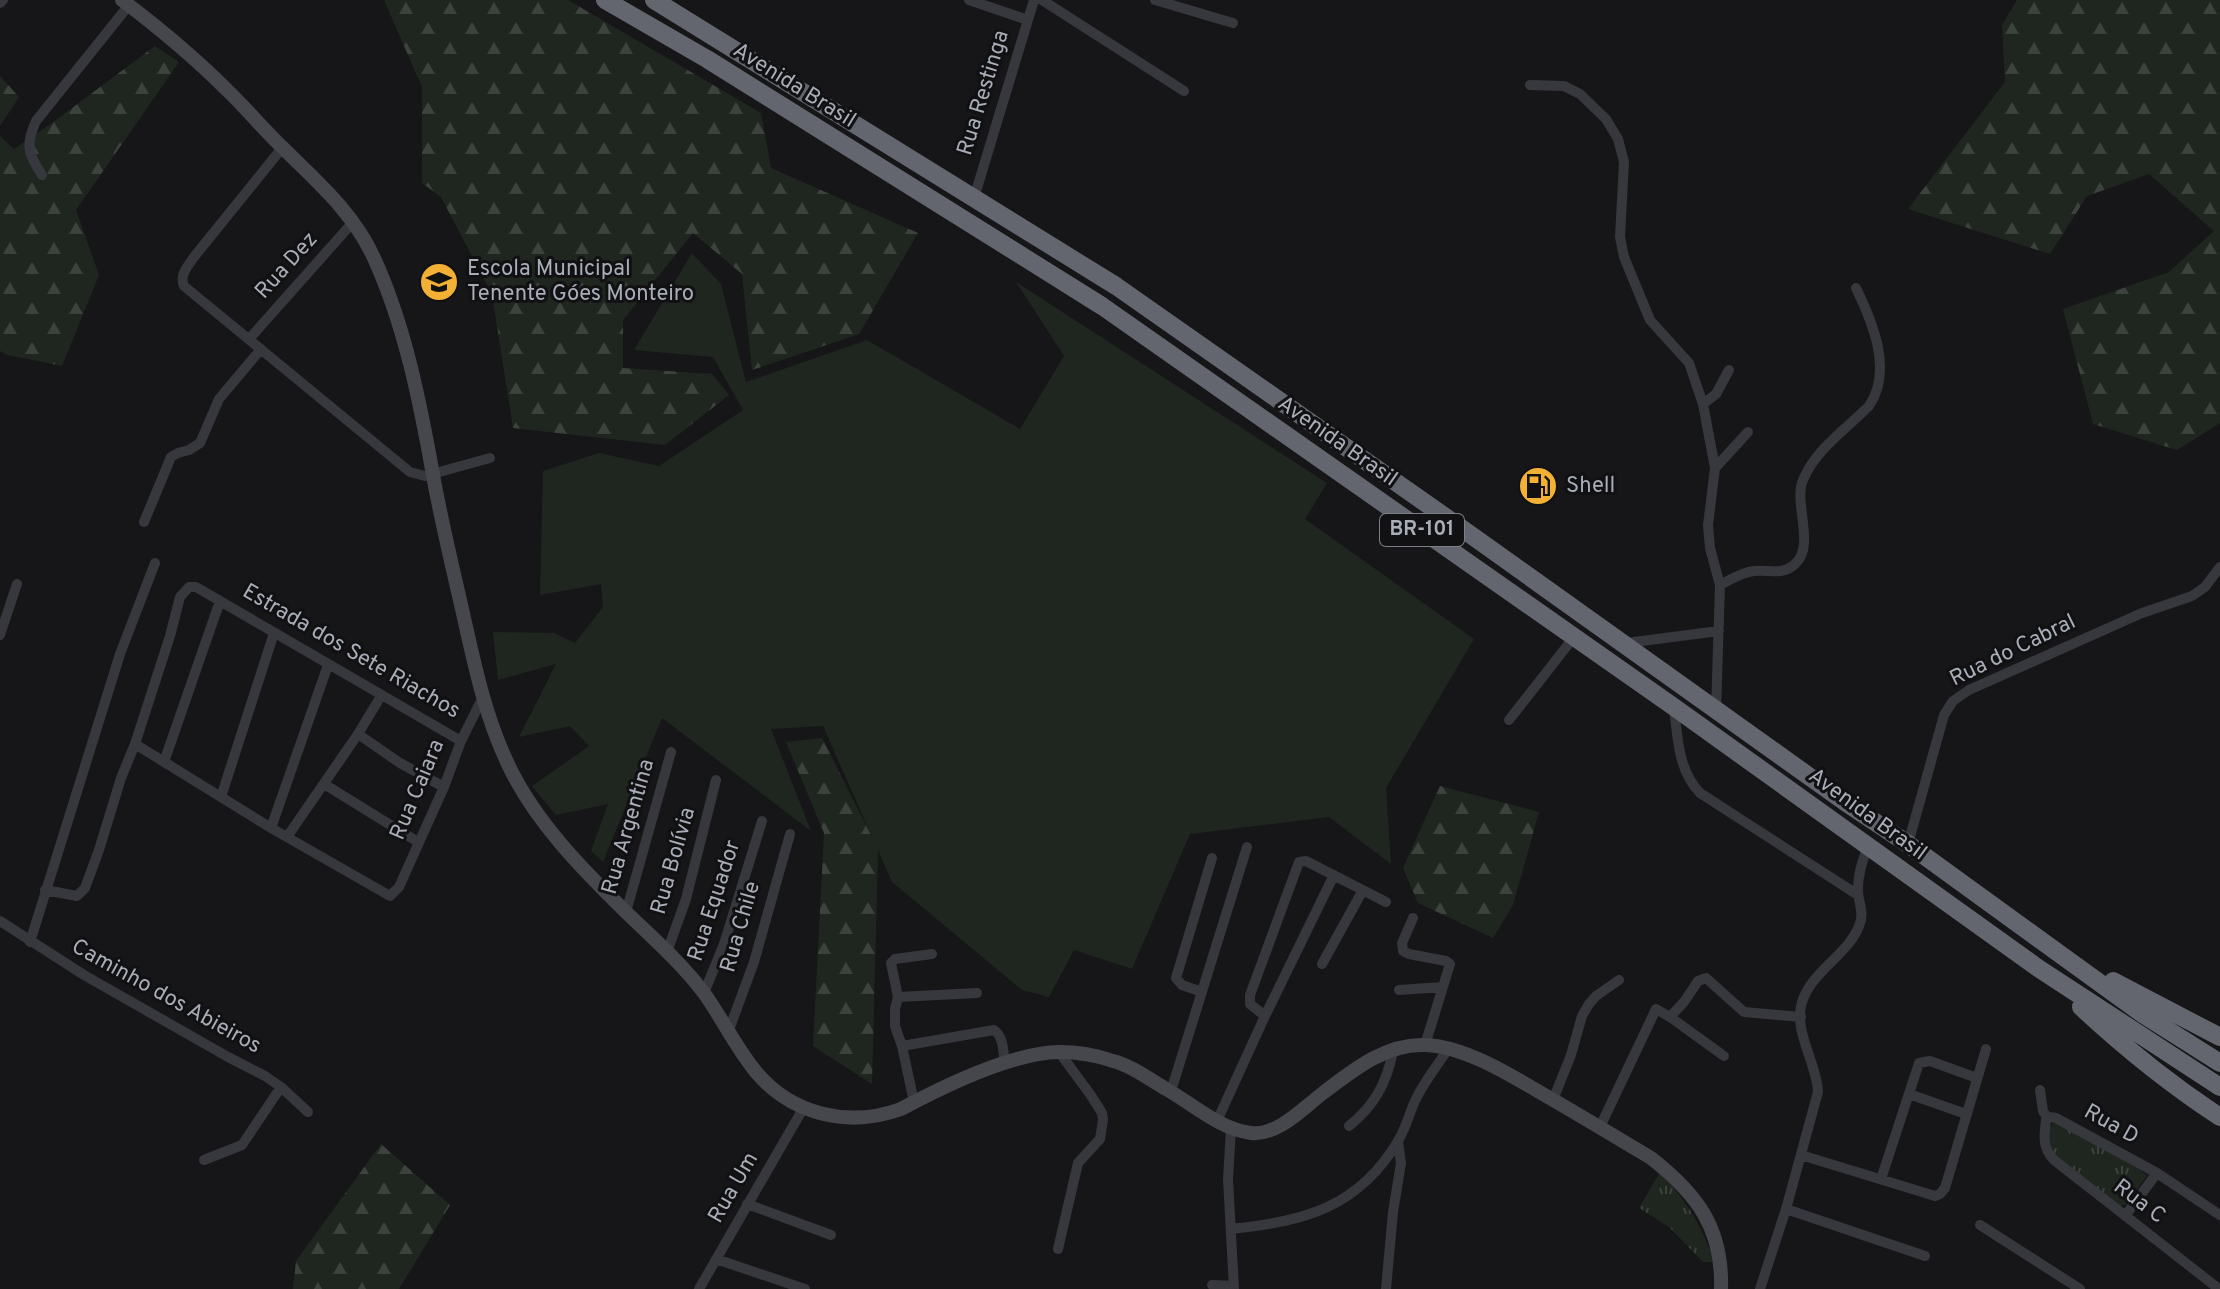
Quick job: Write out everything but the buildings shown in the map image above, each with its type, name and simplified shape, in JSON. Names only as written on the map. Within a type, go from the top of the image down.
[{"type":"highway","name":"Avenida Brasil","points":[[605,0],[707,59],[1102,306],[1674,707],[2038,968],[2220,1087]]},
{"type":"highway","name":"Avenida Brasil","points":[[654,0],[1116,286],[1908,844],[2144,1015],[2220,1063]]},
{"type":"highway","points":[[2040,941],[2220,1037]]},
{"type":"highway","points":[[2038,968],[2107,1032],[2220,1117]]},
{"type":"street","points":[[969,0],[1028,20]]},
{"type":"street","name":"Rua Restinga","points":[[974,198],[1034,0]]},
{"type":"street","points":[[1042,0],[1184,91]]},
{"type":"street","points":[[1155,0],[1233,23]]},
{"type":"street","points":[[42,175],[29,151],[29,139],[36,121],[126,3]]},
{"type":"street","name":"Estrada dos Sete Riachos","points":[[126,3],[178,43],[331,194],[354,221],[374,257],[400,327],[428,442],[449,557],[482,699],[507,763],[536,811],[599,886],[704,993],[744,1057],[759,1075],[804,1107],[846,1119],[863,1119],[883,1116],[1005,1064],[1035,1055],[1059,1052],[1087,1055],[1115,1061],[1171,1091],[1224,1125]]},
{"type":"street","points":[[1530,85],[1564,86],[1580,94],[1606,119],[1618,139],[1624,162],[1620,237],[1624,257],[1650,320],[1689,363],[1703,404],[1715,468],[1708,536],[1720,585],[1716,710]]},
{"type":"street","points":[[282,148],[194,257],[181,279],[184,286],[404,468],[421,476],[490,458]]},
{"type":"street","name":"Rua Dez","points":[[250,338],[354,221]]},
{"type":"street","points":[[1720,585],[1751,571],[1780,572],[1799,561],[1804,541],[1800,489],[1803,478],[1820,453],[1869,406],[1879,389],[1881,380],[1874,331],[1856,288]]},
{"type":"street","points":[[144,522],[171,457],[200,443],[219,399],[261,349]]},
{"type":"street","points":[[1703,404],[1716,394],[1729,370]]},
{"type":"street","points":[[1715,468],[1748,432]]},
{"type":"street","points":[[30,942],[120,654],[155,563]]},
{"type":"street","name":"Rua do Cabral","points":[[1908,844],[1944,715],[1953,701],[1969,690],[2131,618],[2192,596],[2205,587],[2220,567]]},
{"type":"street","points":[[0,635],[17,584]]},
{"type":"street","name":"Estrada dos Sete Riachos","points":[[135,744],[182,592],[189,587],[196,587],[461,741]]},
{"type":"street","points":[[164,762],[220,601]]},
{"type":"street","points":[[1623,643],[1719,631]]},
{"type":"street","points":[[221,797],[274,633]]},
{"type":"street","points":[[1509,720],[1574,637]]},
{"type":"street","points":[[271,828],[328,665]]},
{"type":"street","points":[[45,890],[75,896],[83,892],[135,744],[287,837],[381,696]]},
{"type":"street","name":"Rua Caiara","points":[[287,837],[390,896],[399,887],[482,699]]},
{"type":"street","points":[[1674,707],[1681,757],[1691,783],[1700,793],[1858,895]]},
{"type":"street","points":[[358,734],[400,763],[444,787]]},
{"type":"street","name":"Rua Argentina","points":[[626,912],[671,752]]},
{"type":"street","name":"Rua Bolívia","points":[[667,952],[686,899],[716,780]]},
{"type":"street","points":[[324,784],[418,842]]},
{"type":"street","name":"Rua Equador","points":[[704,993],[724,944],[762,821]]},
{"type":"street","name":"Rua Chile","points":[[729,1030],[754,962],[790,834]]},
{"type":"street","points":[[1760,1289],[1818,1092],[1804,1041],[1802,1003],[1809,988],[1860,924],[1859,878],[1868,845]]},
{"type":"street","points":[[1171,1091],[1247,847]]},
{"type":"street","points":[[1202,992],[1182,985],[1176,978],[1212,858]]},
{"type":"street","points":[[1265,1016],[1250,1004],[1250,995],[1299,862],[1306,861],[1386,902]]},
{"type":"street","points":[[1212,1285],[1234,1288],[1224,1125],[1265,1016],[1334,875]]},
{"type":"street","points":[[1322,964],[1363,890]]},
{"type":"street","points":[[1413,918],[1402,943],[1403,951],[1446,961],[1450,966],[1425,1045]]},
{"type":"street","name":"Caminho dos Abieiros","points":[[0,921],[84,975],[281,1087],[308,1112]]},
{"type":"street","points":[[914,1102],[895,1026],[898,997],[891,963],[895,959],[932,954]]},
{"type":"street","points":[[1670,1017],[1698,981],[1706,978],[1744,1012],[1801,1017]]},
{"type":"street","points":[[1553,1100],[1582,1016],[1596,996],[1619,980]]},
{"type":"street","points":[[1399,990],[1443,987]]},
{"type":"street","points":[[898,997],[977,993]]},
{"type":"street","points":[[1600,1127],[1655,1010],[1659,1009],[1724,1056]]},
{"type":"street","points":[[902,1046],[994,1030],[999,1034],[1005,1064]]},
{"type":"street","points":[[1224,1125],[1257,1134],[1276,1128],[1359,1067],[1393,1051],[1425,1045],[1448,1049],[1485,1062],[1660,1165],[1686,1188],[1710,1222],[1721,1264],[1721,1289]]},
{"type":"street","points":[[1231,1229],[1274,1223],[1326,1208],[1353,1194],[1367,1182],[1398,1142],[1418,1095],[1448,1049]]},
{"type":"street","points":[[1801,1155],[1935,1196],[1940,1194],[1945,1188],[1986,1049]]},
{"type":"street","points":[[1349,1126],[1363,1115],[1380,1092],[1393,1051]]},
{"type":"street","points":[[1058,1249],[1078,1163],[1100,1139],[1103,1120],[1090,1094],[1059,1052]]},
{"type":"street","points":[[1881,1179],[1919,1063],[1930,1061],[1977,1078]]},
{"type":"street","points":[[204,1160],[242,1145],[281,1087]]},
{"type":"street","points":[[2040,1090],[2046,1118]]},
{"type":"street","points":[[1909,1094],[1966,1114]]},
{"type":"street","name":"Rua Um","points":[[699,1289],[804,1107]]},
{"type":"street","name":"Rua C","points":[[2046,1118],[2043,1139],[2046,1150],[2054,1160],[2219,1289]]},
{"type":"street","name":"Rua D","points":[[2046,1118],[2056,1118],[2157,1173],[2220,1215]]},
{"type":"street","points":[[1386,1289],[1401,1163],[1398,1142]]},
{"type":"street","points":[[2125,1216],[2157,1173]]},
{"type":"street","points":[[747,1204],[831,1235]]},
{"type":"street","points":[[1786,1209],[1925,1256]]},
{"type":"street","points":[[1980,1225],[2080,1289]]},
{"type":"street","points":[[716,1259],[805,1289]]},
{"type":"green space","points":[[384,0],[568,0],[761,113],[771,168],[918,233],[859,334],[752,370],[742,274],[693,233],[623,320],[623,368],[712,374],[729,395],[665,445],[513,428],[492,294],[441,197],[422,183],[422,87]]},
{"type":"green space","points":[[2017,0],[2220,0],[2220,423],[2177,450],[2093,424],[2063,309],[2169,272],[2214,231],[2149,174],[2087,196],[2050,254],[1908,209],[2005,82],[2002,25]]},
{"type":"green space","points":[[155,46],[179,62],[76,210],[99,275],[62,366],[8,355],[0,351],[0,136],[14,149]]},
{"type":"green space","points":[[0,76],[19,97],[0,126]]},
{"type":"green space","points":[[692,253],[721,284],[746,382],[867,340],[1020,429],[1064,356],[1016,282],[1327,483],[1305,519],[1474,639],[1386,788],[1391,864],[1329,817],[1190,834],[1132,969],[1074,950],[1049,997],[1022,990],[892,882],[823,726],[771,729],[811,831],[662,718],[603,862],[591,851],[608,804],[556,815],[532,786],[589,746],[570,726],[519,737],[556,664],[498,680],[493,632],[554,633],[575,643],[603,607],[601,584],[540,595],[543,471],[599,453],[659,466],[743,410],[713,357],[634,350]]},
{"type":"green space","points":[[822,738],[878,849],[872,1084],[813,1046],[824,833],[786,742]]},
{"type":"green space","points":[[1440,786],[1539,812],[1513,905],[1493,938],[1418,903],[1403,868]]},
{"type":"green space","points":[[2054,1122],[2137,1167],[2147,1176],[2125,1205],[2119,1206],[2094,1188],[2049,1149],[2048,1129]]},
{"type":"green space","points":[[381,1144],[450,1205],[399,1289],[293,1289],[296,1261]]},
{"type":"green space","points":[[1660,1172],[1693,1214],[1714,1262],[1703,1262],[1669,1227],[1639,1208]]},
{"type":"place","name":"Escola Municipal Tenente Góes Monteiro","points":[[439,282]]},
{"type":"place","name":"Shell","points":[[1538,486]]}]
